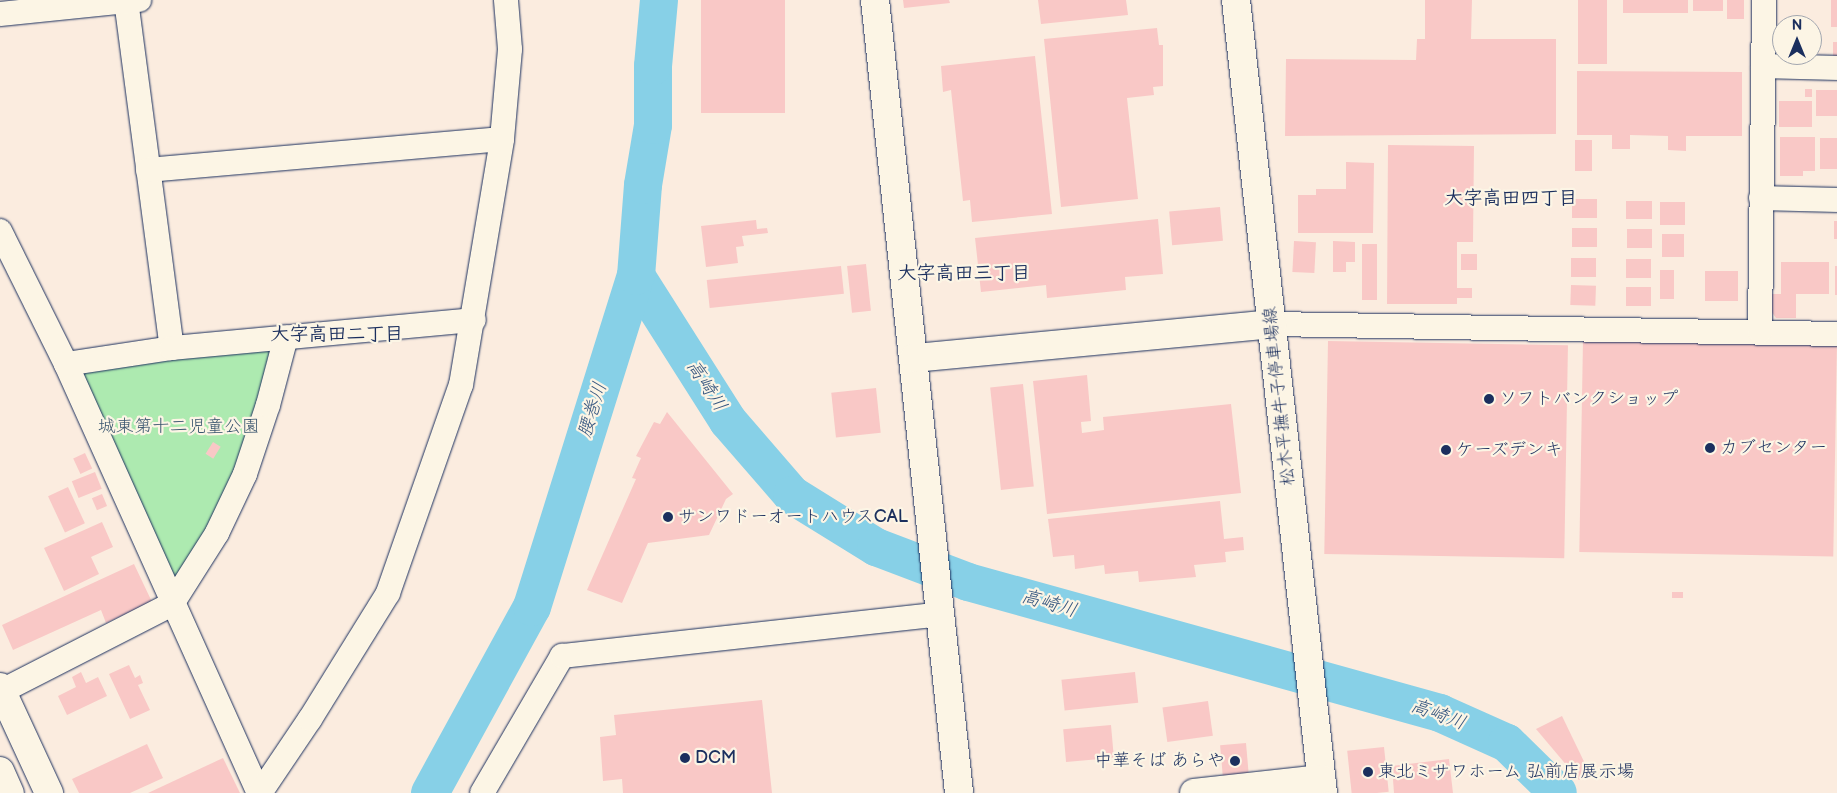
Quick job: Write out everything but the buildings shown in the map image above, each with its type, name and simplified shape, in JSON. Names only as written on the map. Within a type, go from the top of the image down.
[{"type":"main road","points":[[875,0],[959,793]]},
{"type":"main road","name":"松木平撫牛子停車場線","points":[[1236,0],[1322,786]]},
{"type":"main road","points":[[914,358],[1272,324]]},
{"type":"main road","points":[[1,689],[49,793]]},
{"type":"main road","points":[[0,771],[10,793]]},
{"type":"main road","points":[[1194,793],[1322,786]]},
{"type":"street","points":[[259,793],[310,719],[388,593],[461,385],[474,320],[502,139],[510,49],[506,0]]},
{"type":"street","points":[[1760,331],[1764,0]]},
{"type":"street","points":[[0,14],[131,1],[148,170],[172,348]]},
{"type":"street","points":[[1763,66],[1837,68]]},
{"type":"street","points":[[148,170],[502,139]]},
{"type":"street","points":[[1761,198],[1837,200]]},
{"type":"street","points":[[0,231],[66,364],[172,604],[259,793]]},
{"type":"street","points":[[66,364],[172,348],[474,320]]},
{"type":"street","points":[[1272,324],[1760,331],[1837,334]]},
{"type":"street","points":[[1,689],[172,604],[217,533],[245,474],[268,405],[286,337]]},
{"type":"street","points":[[482,793],[562,656],[940,604]]},
{"type":"green space","name":"城東第十二児童公園","points":[[270,346],[277,353],[244,454],[204,538],[181,574],[172,579],[75,369]]},
{"type":"waterway","name":"腰巻川","points":[[430,793],[532,607],[636,276],[643,185],[653,125],[653,66],[659,0]]},
{"type":"waterway","name":"高崎川","points":[[636,276],[728,421],[792,495],[876,547],[968,582],[1440,713],[1507,743],[1558,793]]},
{"type":"place","name":"ソフトバンクショップ","points":[[1489,399]]},
{"type":"place","name":"カブセンター","points":[[1710,448]]},
{"type":"place","name":"ケーズデンキ","points":[[1446,450]]},
{"type":"place","name":"サンワドーオートハウスCAL","points":[[668,517]]},
{"type":"place","name":"DCM","points":[[685,758]]},
{"type":"place","name":"中華そば あらや","points":[[1235,761]]},
{"type":"place","name":"東北ミサワホーム 弘前店展示場","points":[[1368,772]]},
{"type":"district","name":"大字高田四丁目","points":[[1511,199]]},
{"type":"district","name":"大字高田三丁目","points":[[964,274]]},
{"type":"district","name":"大字高田二丁目","points":[[337,335]]}]
